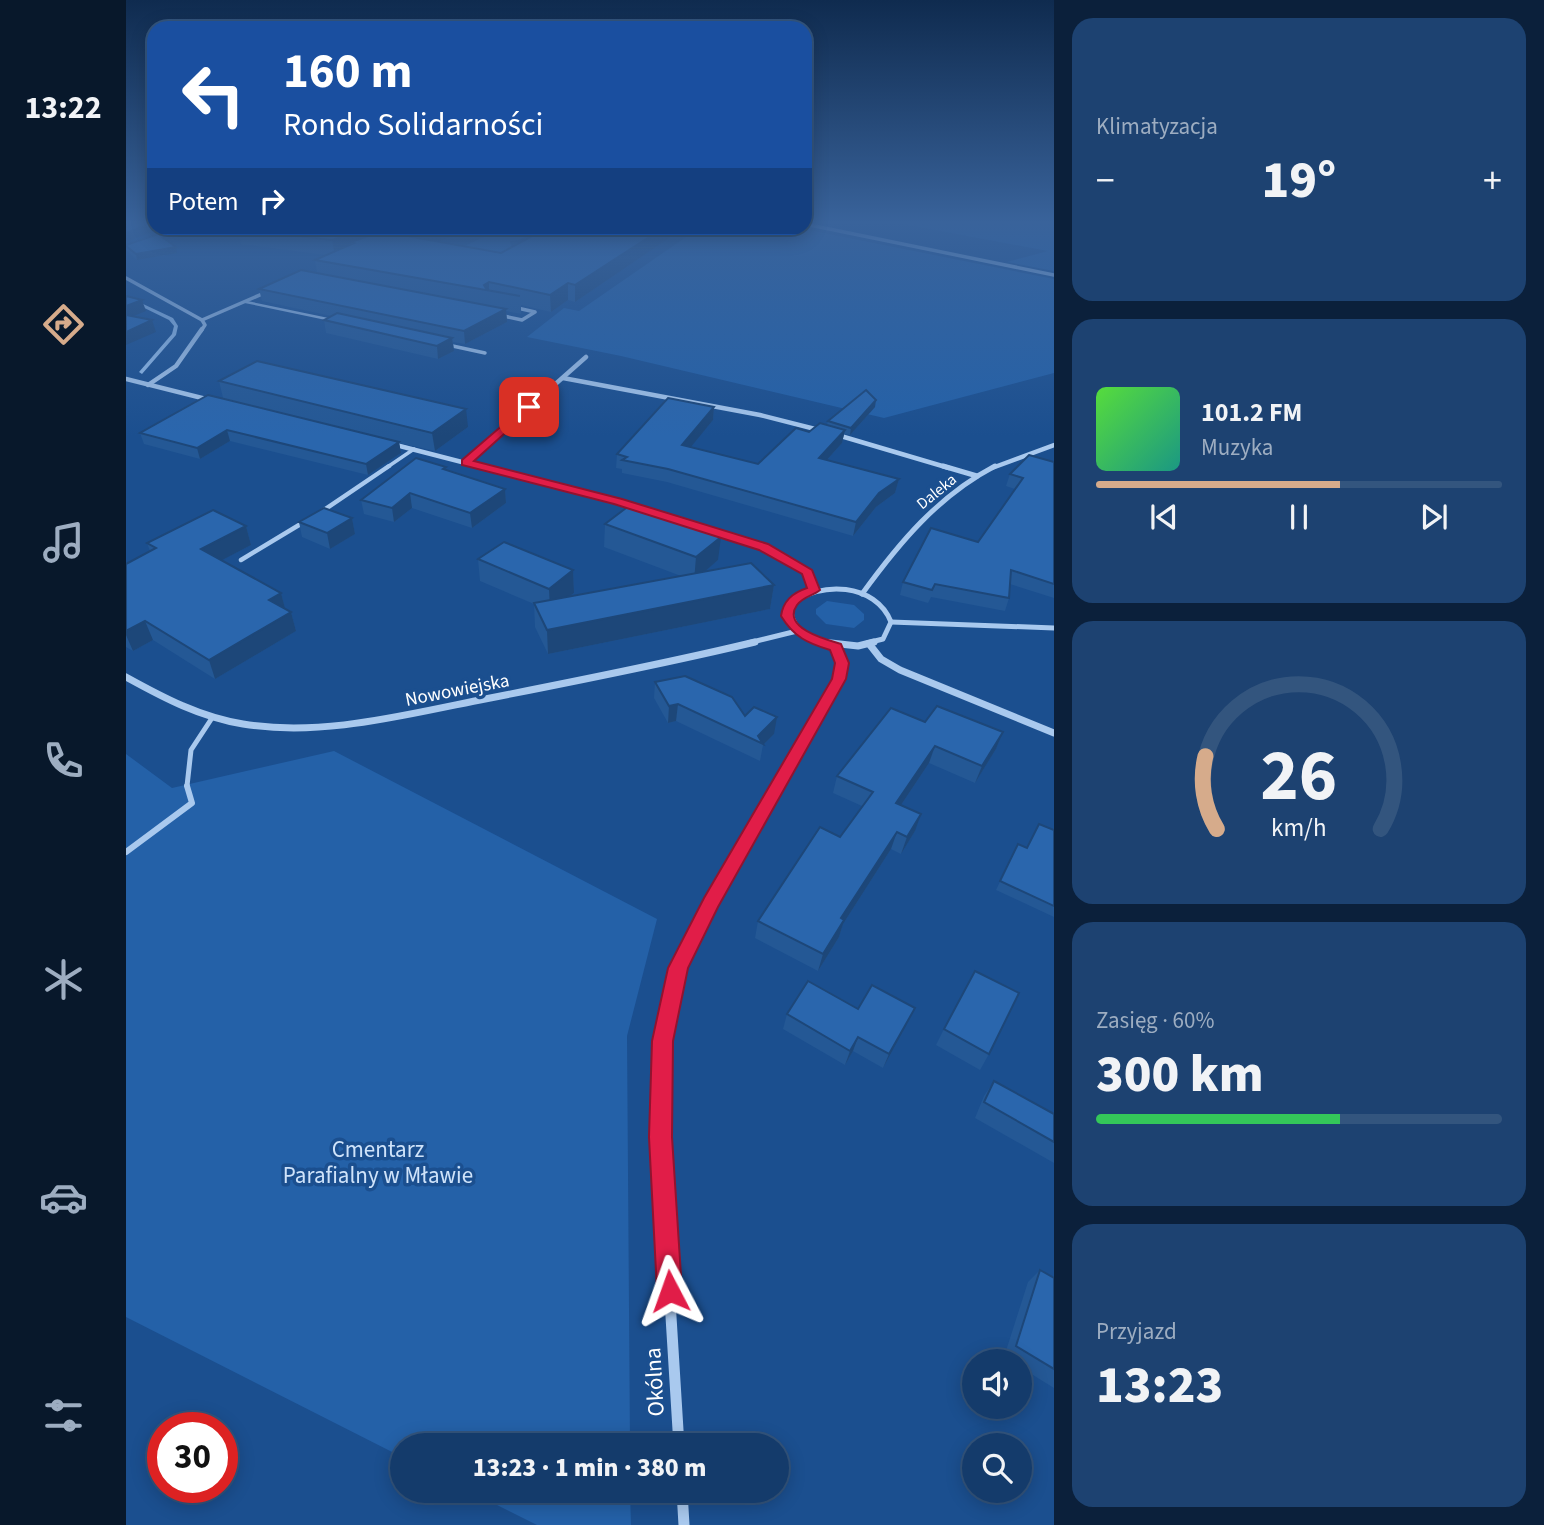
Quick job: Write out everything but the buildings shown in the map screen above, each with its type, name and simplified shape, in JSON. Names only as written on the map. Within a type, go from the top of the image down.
[{"type":"street","points":[[148,385],[176,366],[205,325],[202,320],[155,294]]},
{"type":"street","points":[[202,320],[263,294]]},
{"type":"street","points":[[495,314],[522,320],[535,312],[500,305]]},
{"type":"street","points":[[466,463],[586,357]]},
{"type":"street","points":[[563,378],[760,415],[865,441],[977,476]]},
{"type":"street","points":[[126,379],[215,401]]},
{"type":"street","points":[[387,443],[618,502],[764,547],[808,573],[814,590]]},
{"type":"street","name":"Daleka","points":[[862,594],[919,520],[959,486],[996,465],[1054,445]]},
{"type":"street","points":[[814,590],[845,590],[862,594],[886,610],[891,622],[883,639],[870,645],[836,647],[810,639],[797,631],[788,616],[789,606],[800,594],[814,590]]},
{"type":"street","points":[[891,622],[1054,628]]},
{"type":"street","name":"Nowowiejska","points":[[126,677],[170,702],[212,718],[312,727],[354,724],[551,687],[797,631]]},
{"type":"street","points":[[870,645],[881,659],[900,670],[1054,733]]},
{"type":"street","name":"Okólna","points":[[678,1433],[660,1137],[662,1041],[678,968],[710,904],[839,679],[842,663],[836,647]]},
{"type":"street","points":[[126,852],[192,803],[187,786]]},
{"type":"street","points":[[682,1503],[684,1525]]},
{"type":"lane","points":[[246,302],[342,323]]},
{"type":"lane","points":[[446,345],[485,353]]},
{"type":"lane","points":[[317,514],[414,449]]},
{"type":"lane","points":[[241,560],[306,521]]},
{"type":"lane","points":[[187,786],[191,750],[212,718]]},
{"type":"green space","points":[[603,294],[1054,294],[1054,373],[884,418],[621,356],[527,337],[564,308],[579,311]]},
{"type":"green space","points":[[827,601],[854,605],[864,614],[864,620],[854,628],[826,624],[816,614],[816,609]]},
{"type":"green space","name":"Cmentarz Parafialny w Mławie","points":[[334,751],[657,919],[627,1036],[630,1433],[390,1433],[390,1451],[126,1317],[126,754],[172,788]]},
{"type":"green space","points":[[493,1503],[630,1503],[631,1525],[537,1525]]},
{"type":"waterway","points":[[126,297],[171,319],[176,326],[174,334],[142,372]]},
{"type":"route","points":[[529,407],[466,463],[618,502],[764,547],[808,573],[814,590],[800,594],[789,606],[788,616],[797,631],[810,639],[836,647],[842,663],[839,679],[710,904],[678,968],[662,1041],[660,1137],[670,1291]]}]
